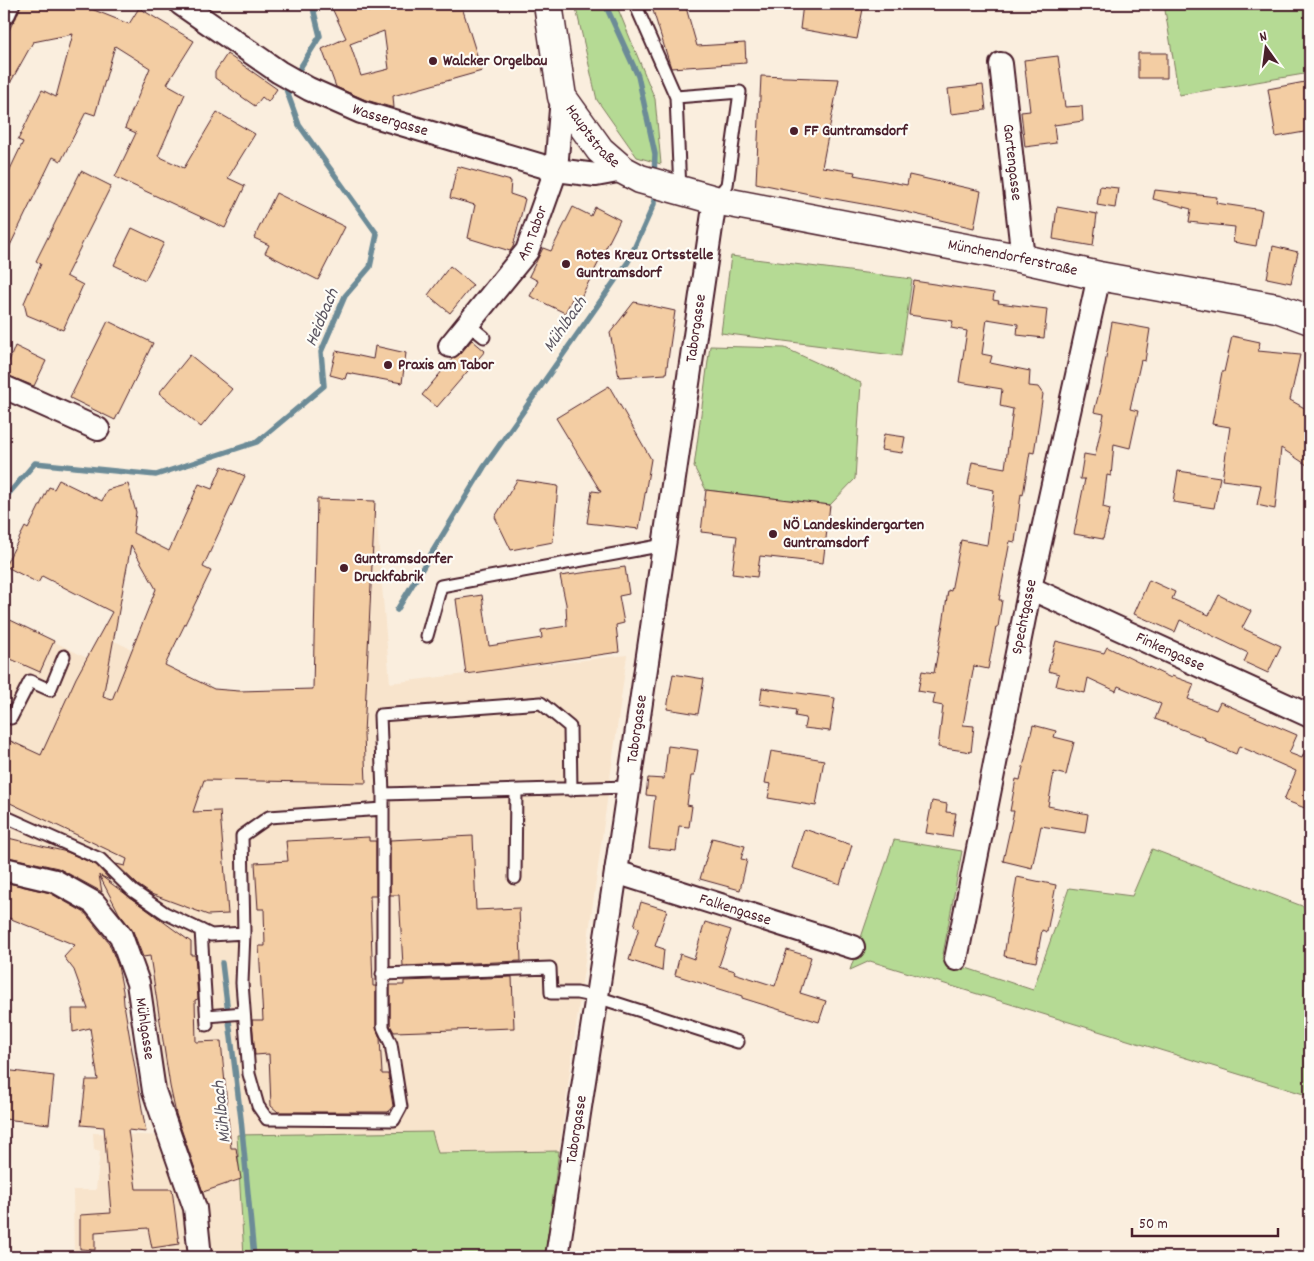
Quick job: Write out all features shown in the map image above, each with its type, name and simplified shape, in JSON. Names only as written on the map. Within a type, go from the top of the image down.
[{"type":"street","points":[[4,13],[8,4]]},
{"type":"street","name":"Wassergasse","points":[[181,4],[309,90],[360,112],[556,170],[596,175],[632,174]]},
{"type":"street","name":"Hauptstraße","points":[[548,4],[562,97],[600,150],[632,174],[673,189],[715,200]]},
{"type":"street","name":"Gartengasse","points":[[1001,64],[1023,259]]},
{"type":"street","name":"Am Tabor","points":[[450,346],[476,330],[527,251],[556,170],[562,97]]},
{"type":"street","name":"Münchendorferstraße","points":[[715,200],[1023,259],[1099,276],[1277,308],[1310,320]]},
{"type":"street","name":"Taborgasse","points":[[557,1257],[629,788],[715,200]]},
{"type":"street","name":"Spechtgasse","points":[[956,959],[1030,588],[1099,276]]},
{"type":"street","points":[[4,387],[98,429]]},
{"type":"street","name":"Finkengasse","points":[[1030,588],[1310,716]]},
{"type":"street","name":"Mühlgasse","points":[[4,869],[55,881],[94,903],[121,936],[138,983],[154,1091],[195,1208],[200,1257]]},
{"type":"street","name":"Falkengasse","points":[[616,872],[853,947]]},
{"type":"lane","points":[[635,4],[676,97],[673,189]]},
{"type":"lane","points":[[676,97],[740,92],[727,185],[715,200]]},
{"type":"lane","points":[[427,636],[441,586],[664,545]]},
{"type":"lane","points":[[4,715],[10,718],[30,681],[50,690],[64,656]]},
{"type":"lane","points":[[383,808],[269,817],[242,836],[244,933],[240,1013],[249,1074],[258,1106],[267,1119],[394,1120],[401,1107],[391,1044],[383,1027],[382,974],[383,808],[383,794],[380,716],[541,703],[570,727],[571,790]]},
{"type":"lane","points":[[383,794],[629,788]]},
{"type":"lane","points":[[515,878],[516,791]]},
{"type":"lane","points":[[4,816],[100,859],[133,891],[165,913],[206,932],[244,933]]},
{"type":"lane","points":[[206,932],[207,1021],[220,1015],[240,1013]]},
{"type":"lane","points":[[382,974],[550,968],[551,993],[577,993],[597,997],[738,1042]]},
{"type":"shaded area","points":[[375,501],[390,683],[627,655],[559,1151],[438,1153],[237,1135],[244,1257],[74,1257],[73,1190],[96,1190],[100,1151],[94,1149],[93,1133],[163,1136],[138,983],[94,903],[4,869],[4,617],[87,658],[100,634],[214,689],[239,691],[313,689]]},
{"type":"green space","points":[[575,4],[616,4],[655,99],[661,164],[637,157],[597,100]]},
{"type":"green space","points":[[1164,4],[1310,4],[1310,73],[1179,95]]},
{"type":"green space","points":[[731,256],[912,279],[901,356],[721,333]]},
{"type":"green space","points":[[710,346],[785,348],[861,383],[855,479],[830,505],[706,490],[694,467]]},
{"type":"green space","points":[[894,840],[962,851],[942,960],[1033,990],[1069,888],[1132,896],[1152,849],[1310,909],[1310,1096],[870,961],[850,970]]},
{"type":"green space","points":[[432,1132],[438,1153],[559,1151],[545,1257],[244,1257],[237,1135]]},
{"type":"building","points":[[21,4],[79,4],[129,24],[139,8],[194,41],[167,84],[185,94],[158,156],[184,168],[217,112],[255,134],[228,178],[245,186],[225,228],[115,177],[136,133],[125,128],[150,68],[115,46],[95,115],[86,112],[61,161],[53,157],[4,258],[4,182],[23,142],[18,140],[42,90],[56,97],[73,34],[33,42],[4,94],[4,40]]},
{"type":"building","name":"Walcker Orgelbau","points":[[330,4],[364,4],[368,12],[387,4],[461,4],[482,71],[393,96],[394,108],[366,100],[336,87],[322,49],[346,38]],"holes":[[[384,31],[389,69],[361,76],[350,44]]]},
{"type":"building","points":[[651,4],[685,4],[697,46],[745,43],[746,63],[671,68]]},
{"type":"building","points":[[803,4],[864,4],[857,39],[800,29]]},
{"type":"building","points":[[1138,53],[1167,53],[1167,78],[1138,78]]},
{"type":"building","points":[[227,54],[277,89],[268,102],[262,97],[255,106],[215,78],[215,72]]},
{"type":"building","points":[[1058,56],[1065,107],[1082,106],[1083,121],[1054,125],[1056,143],[1025,147],[1021,112],[1030,111],[1024,60]]},
{"type":"building","name":"FF Guntramsdorf","points":[[761,76],[839,79],[822,167],[855,172],[854,175],[907,185],[909,175],[981,191],[974,228],[902,211],[756,183]]},
{"type":"building","points":[[1310,81],[1310,131],[1276,137],[1268,89]]},
{"type":"building","points":[[983,85],[986,110],[951,114],[948,89]]},
{"type":"building","points":[[457,166],[511,181],[510,194],[525,199],[513,247],[510,251],[468,238],[475,205],[450,198]]},
{"type":"building","points":[[81,171],[111,186],[66,276],[83,285],[63,330],[27,315],[24,303],[41,264],[36,261]]},
{"type":"building","points":[[1100,186],[1118,188],[1115,208],[1097,205]]},
{"type":"building","points":[[1155,190],[1217,197],[1216,203],[1262,210],[1256,246],[1233,242],[1235,227],[1189,222],[1191,209],[1153,199]]},
{"type":"building","points":[[276,193],[345,227],[318,280],[265,253],[269,245],[254,238]]},
{"type":"building","name":"Rotes Kreuz Ortsstelle Guntramsdorf","points":[[573,207],[591,216],[595,207],[620,220],[578,303],[572,299],[565,313],[530,296],[538,281],[529,276],[543,248],[551,251]]},
{"type":"building","points":[[1057,207],[1097,214],[1093,246],[1053,239]]},
{"type":"building","points":[[132,228],[164,243],[145,280],[114,265]]},
{"type":"building","points":[[1273,246],[1298,252],[1291,283],[1267,278]]},
{"type":"building","points":[[450,266],[473,285],[450,313],[428,295]]},
{"type":"building","points":[[914,281],[994,293],[993,300],[999,301],[998,303],[1047,309],[1044,338],[1017,335],[1018,324],[987,319],[982,354],[992,356],[990,363],[1030,371],[1029,386],[1038,387],[1043,394],[1034,453],[1030,452],[1023,495],[1021,494],[1015,542],[1010,541],[999,600],[1002,600],[998,627],[996,627],[988,669],[974,666],[963,725],[974,726],[971,752],[938,747],[943,706],[933,704],[935,694],[918,691],[922,671],[934,673],[948,590],[951,591],[961,540],[987,545],[994,490],[968,485],[972,462],[1005,468],[1013,409],[1000,406],[1002,389],[959,382],[967,331],[951,328],[953,321],[909,315]]},
{"type":"building","points":[[634,302],[675,311],[666,374],[619,377],[610,333]]},
{"type":"building","points":[[108,321],[153,343],[115,420],[70,398]]},
{"type":"building","points":[[1112,322],[1150,329],[1145,361],[1141,360],[1130,409],[1138,411],[1130,448],[1114,444],[1111,476],[1107,475],[1103,507],[1110,509],[1103,539],[1074,534],[1085,479],[1080,479],[1084,454],[1095,456],[1104,414],[1094,412],[1102,381]]},
{"type":"building","points":[[1232,336],[1260,342],[1258,351],[1300,355],[1290,400],[1310,411],[1310,467],[1281,448],[1275,509],[1257,505],[1261,485],[1222,480],[1230,427],[1212,424],[1222,372],[1224,372]]},
{"type":"building","points":[[472,340],[485,351],[437,407],[422,395],[453,358],[460,354]]},
{"type":"building","points":[[15,346],[46,361],[34,386],[4,374]]},
{"type":"building","points":[[375,346],[406,353],[402,383],[347,373],[345,379],[330,375],[336,351],[373,359]]},
{"type":"building","points":[[190,355],[232,389],[201,427],[159,393]]},
{"type":"building","points":[[609,386],[651,459],[639,529],[587,523],[592,491],[601,492],[556,418]]},
{"type":"building","points":[[884,434],[905,437],[902,453],[881,450]]},
{"type":"building","points":[[222,466],[245,476],[203,567],[211,571],[165,665],[214,689],[239,691],[313,689],[317,499],[375,501],[364,734],[366,783],[204,780],[193,812],[220,811],[228,914],[208,915],[151,894],[138,885],[116,864],[125,866],[127,859],[4,800],[4,738],[41,755],[76,678],[112,612],[42,576],[38,583],[5,566],[25,527],[28,529],[49,487],[54,489],[59,480],[102,501],[107,490],[128,484],[136,512],[133,533],[169,551],[199,484],[212,489]],"holes":[[[131,545],[156,589],[112,700],[103,697]]]},
{"type":"building","points":[[1178,471],[1220,477],[1214,508],[1173,502]]},
{"type":"building","points":[[517,480],[558,486],[553,542],[511,550],[495,517]]},
{"type":"building","name":"NÖ Landeskindergarten Guntramsdorf","points":[[706,490],[830,505],[823,563],[760,556],[757,577],[732,574],[737,536],[701,532]]},
{"type":"building","points":[[625,567],[629,594],[619,596],[624,623],[616,625],[619,652],[466,674],[456,599],[482,595],[489,646],[542,638],[541,630],[567,626],[566,604],[560,576]]},
{"type":"building","points":[[1149,580],[1175,592],[1172,599],[1209,615],[1219,595],[1251,611],[1242,628],[1281,646],[1268,673],[1244,662],[1248,653],[1180,620],[1175,632],[1134,614]]},
{"type":"building","points":[[4,617],[54,641],[40,672],[4,656]]},
{"type":"building","points":[[1056,641],[1104,653],[1107,647],[1171,678],[1172,676],[1194,684],[1188,699],[1216,710],[1220,702],[1297,735],[1289,753],[1302,758],[1310,738],[1310,810],[1284,800],[1296,771],[1239,746],[1236,754],[1204,740],[1205,738],[1155,719],[1161,704],[1118,686],[1116,691],[1088,678],[1085,693],[1056,686],[1059,674],[1048,671]]},
{"type":"building","points":[[673,674],[704,679],[698,714],[667,709]]},
{"type":"building","points":[[762,688],[835,698],[830,731],[804,728],[806,718],[795,716],[796,710],[760,704]]},
{"type":"building","points":[[1033,725],[1056,731],[1054,737],[1074,742],[1066,775],[1054,772],[1048,806],[1088,814],[1085,833],[1041,826],[1032,868],[1003,861],[1014,811],[1010,811],[1016,779],[1020,780]]},
{"type":"building","points":[[668,746],[698,750],[694,776],[691,776],[687,805],[692,806],[689,827],[679,826],[676,851],[649,848],[655,796],[646,795],[648,778],[664,779]]},
{"type":"building","points":[[771,751],[824,760],[816,806],[768,798],[771,784],[765,783]]},
{"type":"building","points":[[932,801],[947,804],[946,812],[956,813],[952,837],[926,833]]},
{"type":"building","points":[[804,829],[852,845],[840,884],[792,868]]},
{"type":"building","points":[[473,836],[476,910],[519,908],[521,961],[403,966],[399,895],[390,895],[390,840]]},
{"type":"building","points":[[4,837],[67,852],[96,865],[110,880],[101,876],[191,942],[191,955],[195,955],[198,999],[195,1000],[196,1042],[221,1041],[231,1148],[236,1148],[241,1179],[203,1192],[176,1114],[150,956],[143,957],[133,931],[119,913],[99,875],[102,892],[58,868],[4,856]]},
{"type":"building","points":[[369,837],[369,841],[376,841],[376,896],[370,896],[373,986],[376,986],[376,1027],[380,1038],[382,1074],[388,1074],[393,1106],[388,1112],[278,1112],[271,1106],[269,1054],[255,1055],[252,1020],[263,1020],[259,946],[265,946],[264,909],[258,909],[255,863],[288,861],[286,841]]},
{"type":"building","points":[[712,838],[745,846],[741,859],[747,860],[740,890],[700,879]]},
{"type":"building","points":[[1017,877],[1056,885],[1047,932],[1042,930],[1036,962],[1004,956]]},
{"type":"building","points":[[4,882],[50,893],[85,913],[109,943],[118,966],[123,991],[146,1132],[128,1130],[136,1189],[172,1189],[179,1244],[152,1248],[148,1228],[95,1232],[95,1250],[80,1249],[80,1215],[111,1213],[104,1127],[81,1125],[86,1080],[98,1080],[90,1028],[73,1032],[72,1009],[88,1009],[74,970],[64,957],[75,945],[4,916]]},
{"type":"building","points":[[641,902],[667,910],[655,946],[664,949],[662,971],[629,960],[639,928],[634,926]]},
{"type":"building","points":[[705,922],[731,930],[719,966],[735,971],[734,973],[775,986],[787,950],[811,957],[800,993],[826,1001],[819,1022],[675,975],[680,954],[694,959]]},
{"type":"building","points":[[512,977],[514,1028],[394,1032],[390,1025],[390,985],[404,985],[404,981]]},
{"type":"building","points":[[4,1070],[54,1076],[49,1124],[4,1119]]},
{"type":"waterway","name":"Heidbach","points":[[295,76],[320,36],[312,4]]},
{"type":"waterway","name":"Mühlbach","points":[[605,4],[638,76],[655,154],[654,176]]},
{"type":"waterway","name":"Heidbach","points":[[4,499],[35,463],[156,475],[257,442],[324,386],[321,352],[345,296],[370,267],[377,234],[299,125],[286,89],[290,84]]},
{"type":"waterway","name":"Mühlbach","points":[[397,610],[484,467],[628,262],[654,204],[654,190]]},
{"type":"waterway","name":"Mühlbach","points":[[222,963],[241,1119],[254,1257]]},
{"type":"place","name":"Walcker Orgelbau","points":[[433,61]]},
{"type":"place","name":"FF Guntramsdorf","points":[[794,131]]},
{"type":"place","name":"Rotes Kreuz Ortsstelle Guntramsdorf","points":[[566,264]]},
{"type":"place","name":"Praxis am Tabor","points":[[388,365]]},
{"type":"place","name":"NÖ Landeskindergarten Guntramsdorf","points":[[773,534]]},
{"type":"place","name":"Guntramsdorfer Druckfabrik","points":[[344,568]]}]
